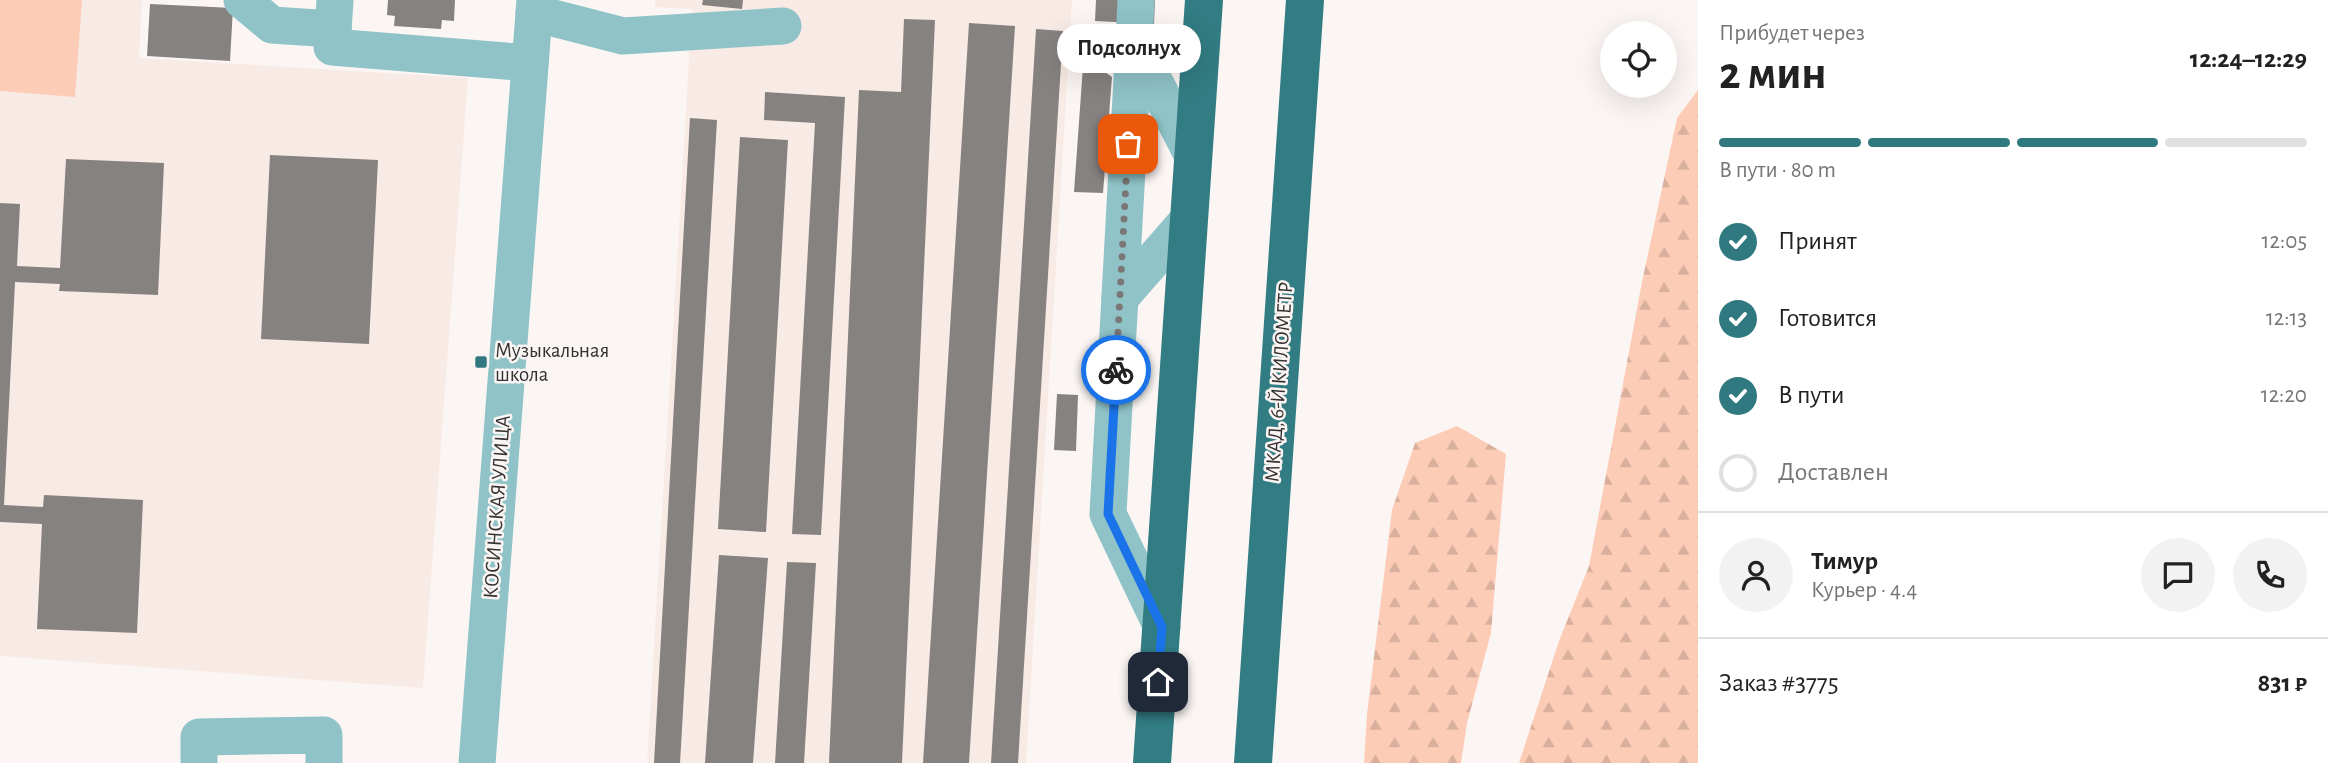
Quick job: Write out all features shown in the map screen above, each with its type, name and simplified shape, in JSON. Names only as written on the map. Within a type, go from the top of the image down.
[{"type":"highway","points":[[1152,763],[1204,0]]},
{"type":"highway","name":"МКАД, 6-Й КИЛОМЕТР","points":[[1253,763],[1305,0]]},
{"type":"street","points":[[242,0],[272,24],[334,15],[332,47],[530,63]]},
{"type":"street","points":[[1136,0],[1108,514],[1162,627]]},
{"type":"street","points":[[535,6],[624,36],[783,26]]},
{"type":"street","name":"КОСИНСКАЯ УЛИЦА","points":[[477,763],[535,6]]},
{"type":"street","points":[[1134,42],[1193,156]]},
{"type":"street","points":[[1120,298],[1189,219]]},
{"type":"street","points":[[199,763],[199,737],[324,735],[324,763]]},
{"type":"shaded area","points":[[0,0],[142,0],[139,58],[468,78],[423,688],[0,656]]},
{"type":"shaded area","points":[[655,0],[1072,0],[1026,763],[647,763],[692,9],[655,7]]},
{"type":"green space","points":[[0,0],[82,0],[75,97],[0,91]]},
{"type":"green space","points":[[1698,90],[1698,763],[1519,763],[1559,641],[1589,566],[1642,282],[1677,118]]},
{"type":"green space","points":[[1457,426],[1506,454],[1491,633],[1467,723],[1461,763],[1364,763],[1367,714],[1392,510],[1415,443]]},
{"type":"building","points":[[388,0],[455,0],[454,21],[442,20],[441,29],[394,26],[395,16],[387,15]]},
{"type":"building","points":[[703,0],[743,0],[742,9],[702,5]]},
{"type":"building","points":[[1096,0],[1155,0],[1154,24],[1095,21]]},
{"type":"building","points":[[150,4],[233,8],[230,61],[147,56]]},
{"type":"building","points":[[904,19],[935,20],[902,763],[829,763],[859,90],[901,92]]},
{"type":"building","points":[[969,23],[1015,26],[969,763],[923,763]]},
{"type":"building","points":[[1036,29],[1063,31],[1018,763],[991,763]]},
{"type":"building","points":[[1083,66],[1098,67],[1112,77],[1103,193],[1074,192]]},
{"type":"building","points":[[765,92],[845,97],[821,535],[792,534],[815,123],[764,120]]},
{"type":"building","points":[[690,118],[717,120],[680,763],[654,763]]},
{"type":"building","points":[[740,137],[788,140],[766,532],[718,529]]},
{"type":"building","points":[[270,155],[378,160],[369,344],[261,339]]},
{"type":"building","points":[[66,159],[164,163],[158,295],[59,291],[60,284],[15,282],[4,505],[43,507],[44,495],[143,500],[137,633],[37,629],[42,524],[0,522],[0,203],[20,204],[17,266],[60,268]]},
{"type":"building","points":[[1057,394],[1078,395],[1076,451],[1054,450]]},
{"type":"building","points":[[719,555],[768,558],[753,763],[705,763]]},
{"type":"building","points":[[787,562],[816,563],[804,763],[775,763]]},
{"type":"way so far","points":[[1116,370],[1128,144]]},
{"type":"place","name":"Подсолнух","points":[[1128,144]]},
{"type":"place","name":"Музыкальная школа","points":[[481,362]]},
{"type":"route","points":[[1116,370],[1108,514],[1162,627],[1158,682]]}]
